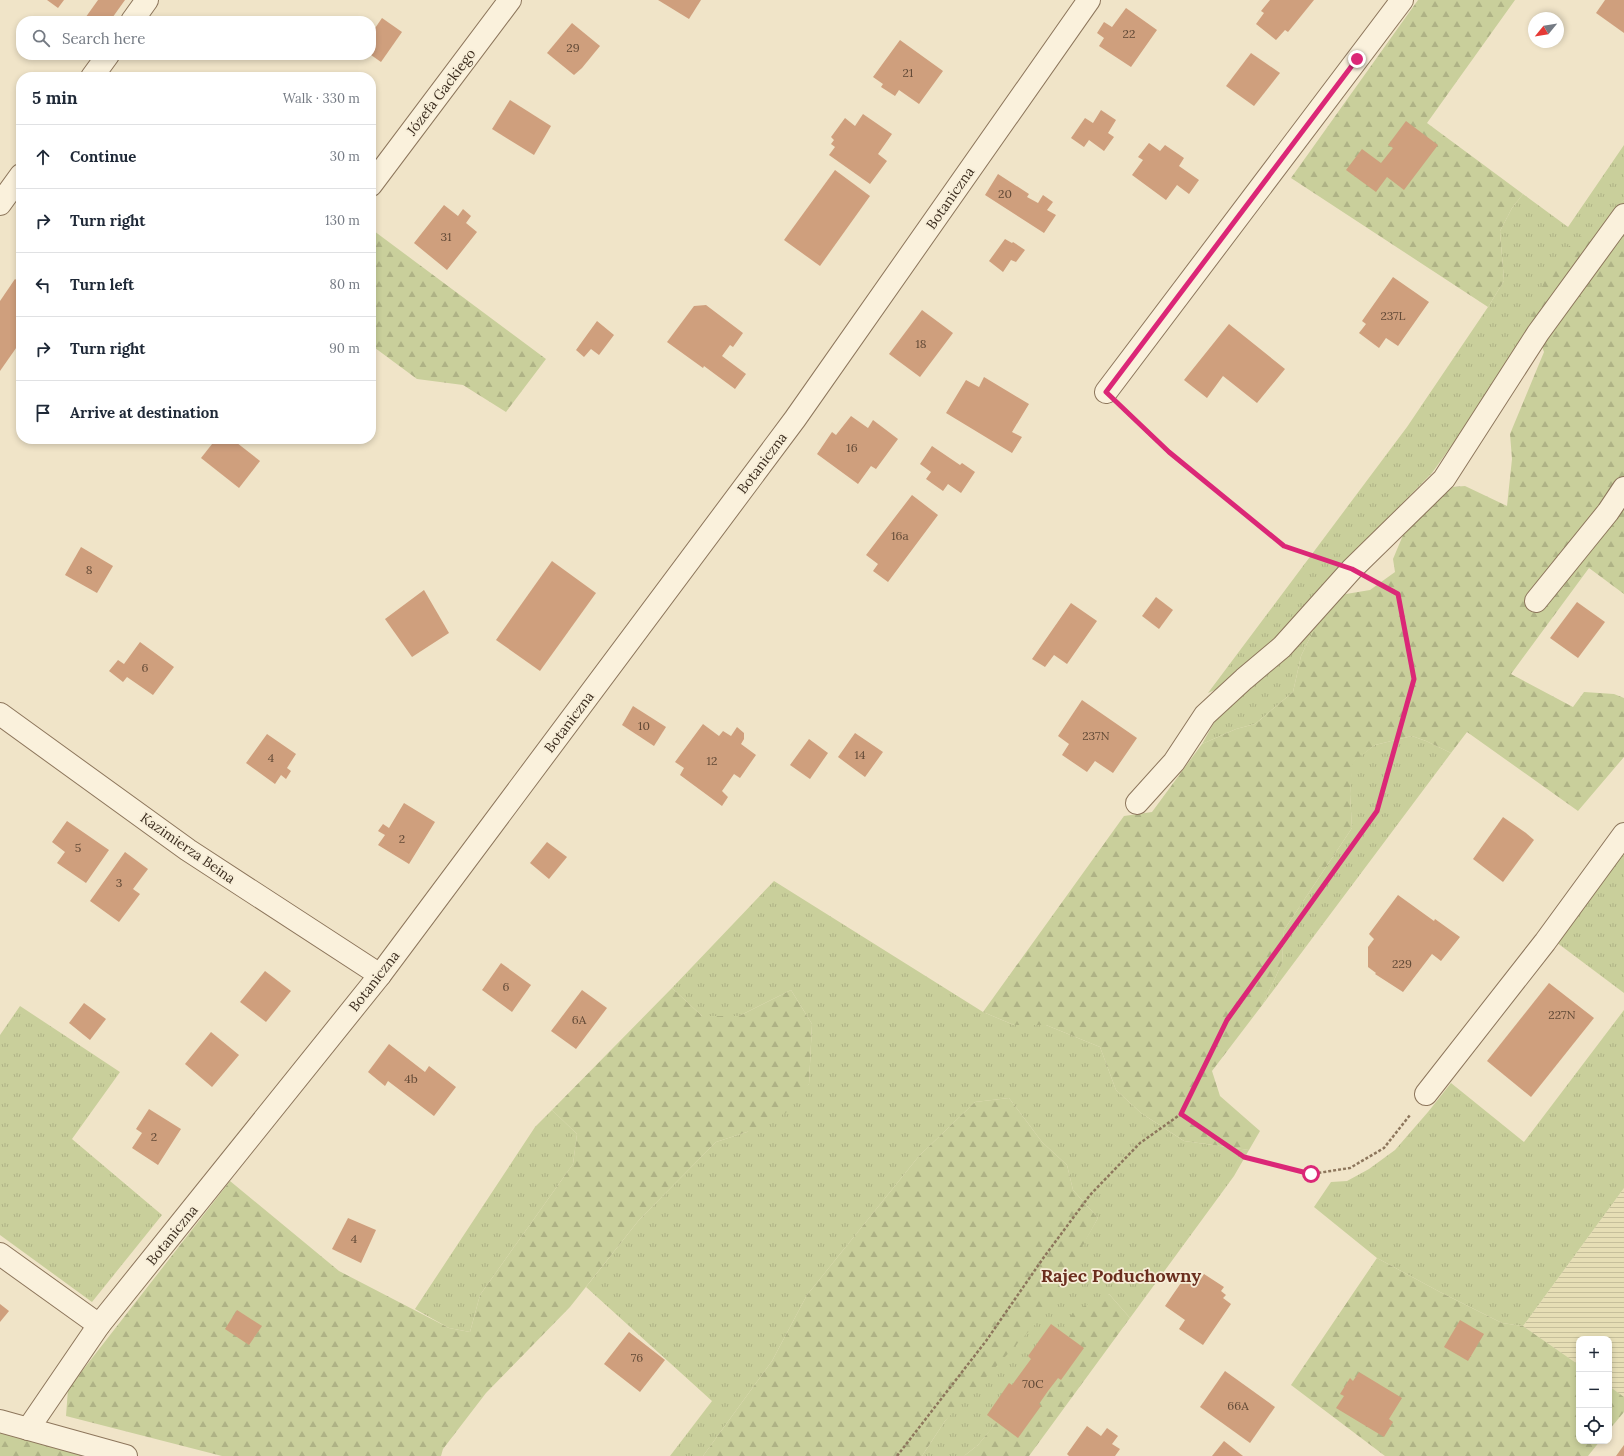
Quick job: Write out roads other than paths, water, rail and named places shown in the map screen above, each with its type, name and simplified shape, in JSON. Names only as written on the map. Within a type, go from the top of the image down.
[{"type":"street","points":[[136,16],[148,0]]},
{"type":"street","name":"Józefa Gackiego","points":[[376,177],[510,0]]},
{"type":"street","name":"Botaniczna","points":[[28,1429],[99,1325],[380,975],[795,419],[1090,0]]},
{"type":"street","points":[[1106,392],[1402,0]]},
{"type":"street","points":[[96,72],[104,60]]},
{"type":"street","points":[[0,204],[16,182]]},
{"type":"street","points":[[1137,803],[1174,762],[1205,715],[1282,647],[1352,569],[1444,479],[1538,332],[1624,215]]},
{"type":"street","points":[[1536,602],[1608,512],[1624,488]]},
{"type":"street","name":"Kazimierza Beina","points":[[0,714],[188,850],[380,975]]},
{"type":"street","points":[[1426,1094],[1545,942],[1624,834]]},
{"type":"street","points":[[0,1254],[99,1325]]},
{"type":"street","points":[[0,1420],[126,1456]]},
{"type":"district","name":"Rajec Poduchowny","points":[[1121,1276]]}]
